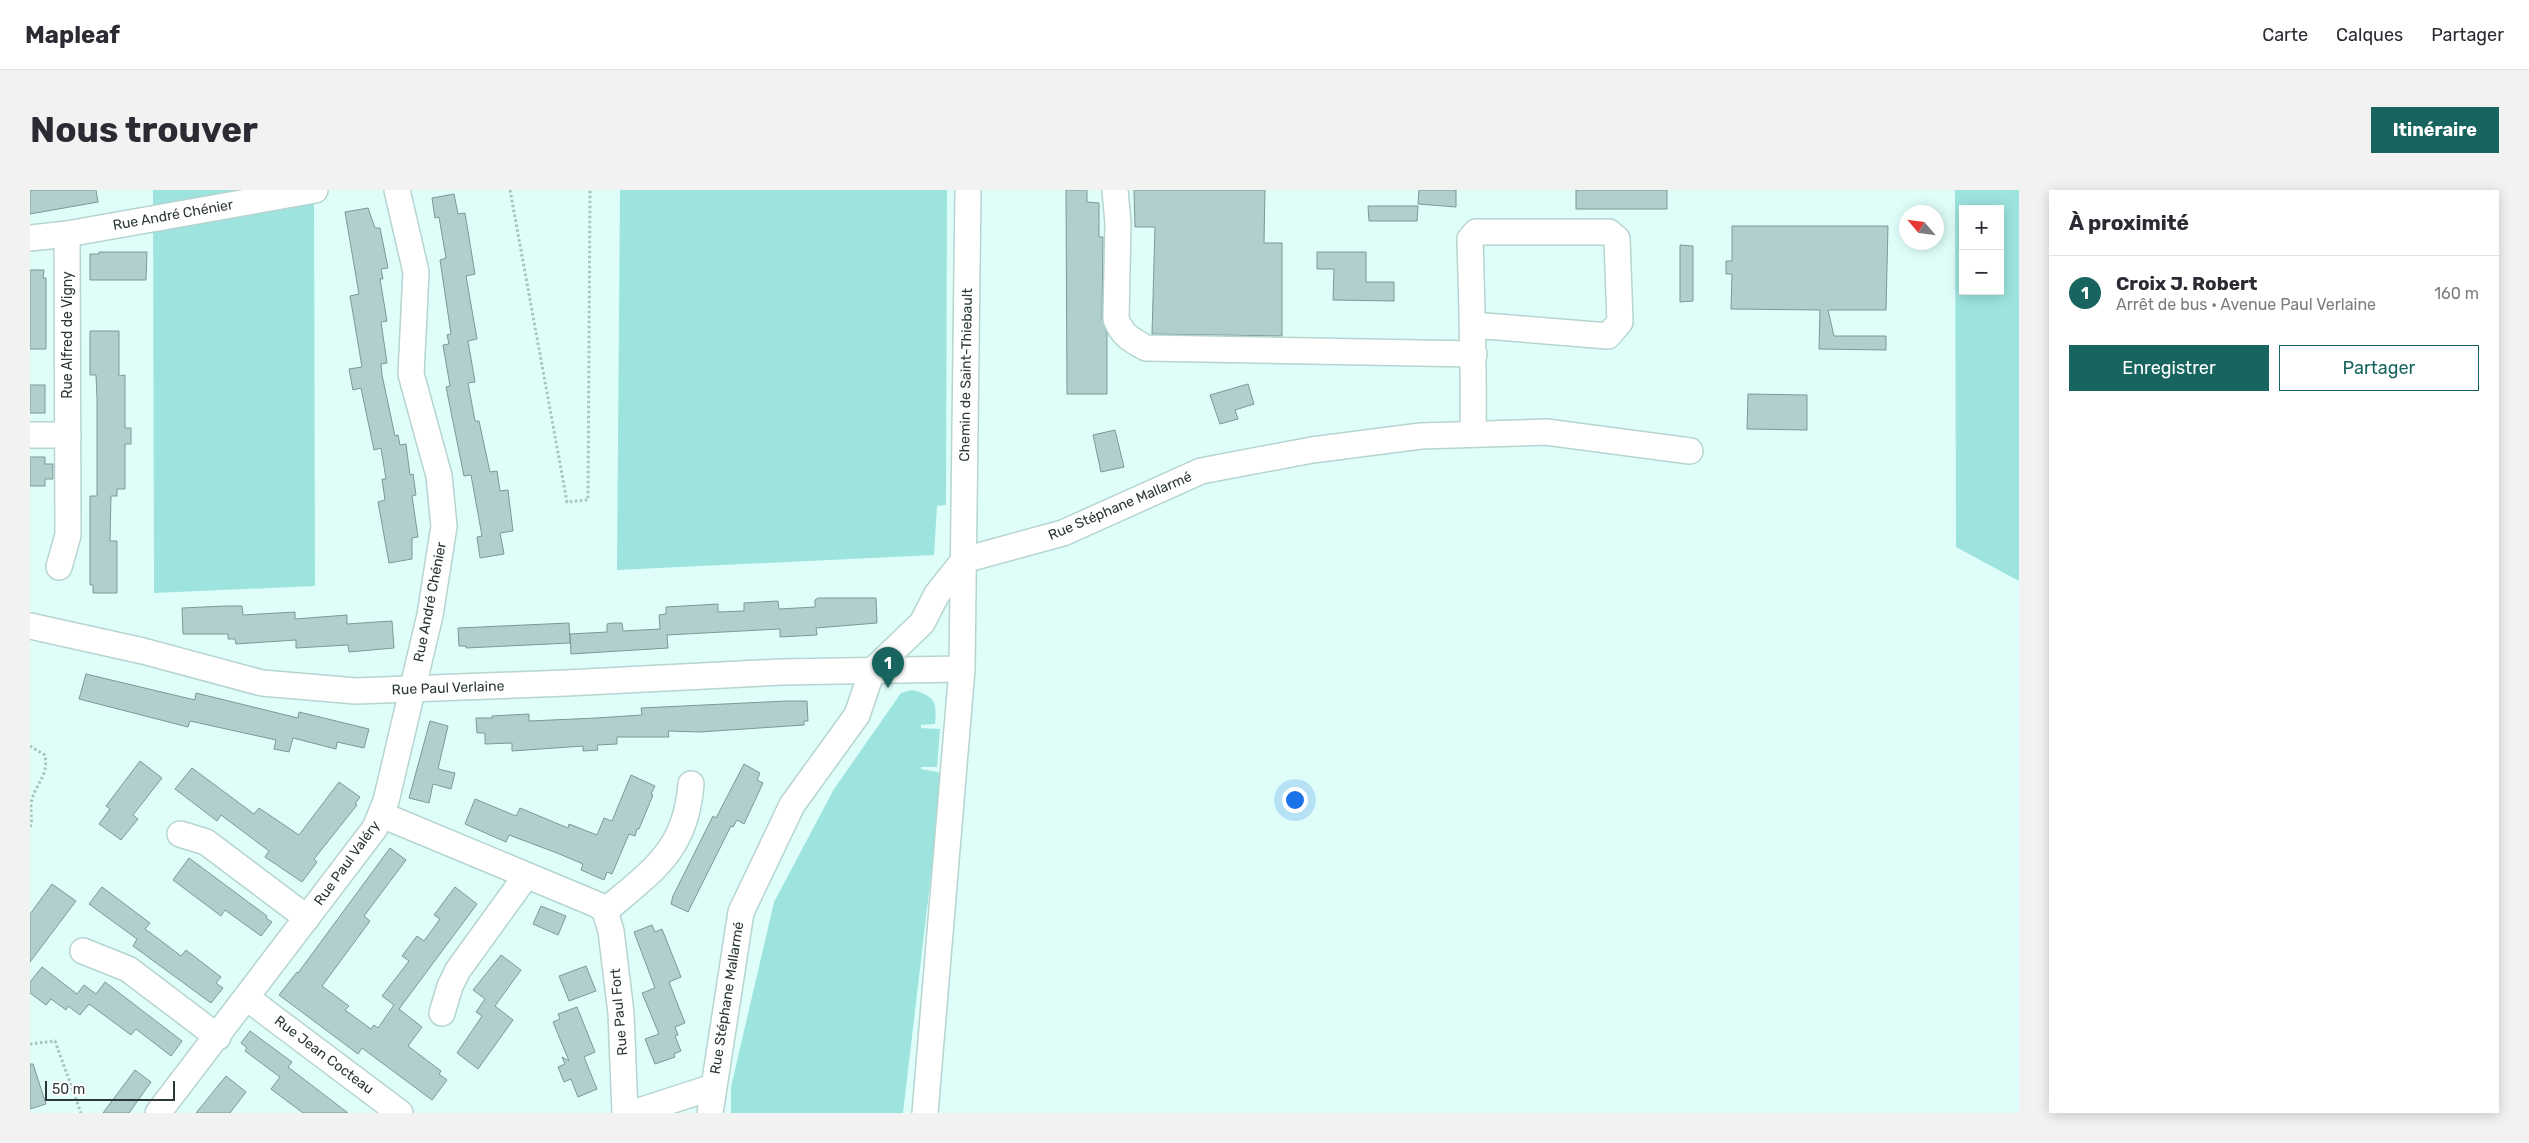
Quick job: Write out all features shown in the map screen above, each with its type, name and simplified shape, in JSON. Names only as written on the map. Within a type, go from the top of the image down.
[{"type":"street","name":"Rue André Chénier","points":[[30,238],[67,234],[315,190]]},
{"type":"street","name":"Rue André Chénier","points":[[396,190],[416,272],[411,374],[439,476],[444,526],[430,615],[412,690]]},
{"type":"street","name":"Chemin de Saint-Thiebault","points":[[925,1113],[962,658],[968,190]]},
{"type":"street","points":[[1115,190],[1118,223],[1116,319],[1120,331],[1128,339],[1146,348],[1474,354]]},
{"type":"street","points":[[1473,325],[1608,336],[1620,322],[1616,239],[1609,232],[1476,232],[1470,239],[1474,354],[1473,434]]},
{"type":"street","name":"Rue Alfred de Vigny","points":[[59,567],[68,535],[67,234]]},
{"type":"street","name":"Rue Stéphane Mallarmé","points":[[710,1113],[741,912],[792,805],[857,715],[872,671],[922,623],[937,594],[964,560],[1062,533],[1201,472],[1312,450],[1421,436],[1546,432],[1690,451]]},
{"type":"street","points":[[30,435],[68,435]]},
{"type":"street","points":[[922,623],[943,626],[954,633],[962,658]]},
{"type":"street","name":"Rue Paul Verlaine","points":[[30,626],[144,651],[262,683],[356,691],[412,690],[781,672],[872,671],[962,658]]},
{"type":"street","name":"Rue Paul Valéry","points":[[158,1113],[218,1037],[375,828],[382,815],[412,690]]},
{"type":"street","points":[[382,815],[598,905],[605,912],[669,854],[686,818],[691,784]]},
{"type":"street","name":"Rue Paul Valéry","points":[[180,834],[206,842],[307,918]]},
{"type":"street","points":[[442,1013],[450,986],[458,970],[526,876]]},
{"type":"street","name":"Rue Paul Fort","points":[[605,912],[611,930],[621,1014],[625,1113]]},
{"type":"street","points":[[83,951],[128,970],[218,1037]]},
{"type":"street","name":"Rue Jean Cocteau","points":[[247,998],[400,1113]]},
{"type":"street","points":[[633,1113],[713,1087]]},
{"type":"path","points":[[510,190],[567,502],[588,500],[590,190]]},
{"type":"path","points":[[30,746],[45,754],[47,768],[30,803],[33,819],[30,828]]},
{"type":"path","points":[[30,1044],[55,1040],[81,1113]]},
{"type":"shaded area","points":[[153,190],[314,190],[315,586],[154,593]]},
{"type":"shaded area","points":[[620,190],[947,190],[946,505],[937,506],[934,555],[617,570]]},
{"type":"shaded area","points":[[1955,190],[2019,190],[2019,581],[1956,547]]},
{"type":"shaded area","points":[[912,690],[930,697],[935,705],[935,724],[921,725],[921,728],[940,729],[937,767],[921,767],[921,769],[943,773],[903,1113],[731,1113],[731,1087],[774,902],[834,789],[901,693]]},
{"type":"building","points":[[30,190],[96,190],[98,202],[30,214]]},
{"type":"building","points":[[1066,190],[1087,190],[1087,202],[1099,203],[1099,237],[1103,237],[1102,319],[1107,333],[1107,394],[1067,394]]},
{"type":"building","points":[[1134,190],[1265,190],[1264,243],[1282,243],[1282,336],[1152,334],[1155,227],[1135,227]]},
{"type":"building","points":[[1419,190],[1456,190],[1456,207],[1418,204]]},
{"type":"building","points":[[1576,190],[1667,190],[1667,209],[1576,209]]},
{"type":"building","points":[[454,194],[458,214],[465,213],[475,274],[466,276],[477,339],[468,341],[475,382],[468,383],[475,421],[479,421],[490,472],[497,471],[500,491],[508,490],[513,531],[500,533],[504,554],[480,558],[477,537],[482,536],[471,475],[464,476],[446,387],[450,386],[443,345],[449,344],[447,335],[451,334],[440,260],[446,258],[439,217],[435,218],[432,198]]},
{"type":"building","points":[[1368,206],[1418,206],[1417,221],[1369,221]]},
{"type":"building","points":[[368,208],[375,228],[380,228],[388,268],[381,269],[383,279],[380,279],[387,321],[381,322],[387,363],[381,364],[382,375],[395,436],[398,435],[400,445],[406,444],[410,475],[413,474],[416,495],[412,496],[418,537],[412,538],[412,559],[389,563],[378,502],[385,500],[382,479],[386,479],[381,448],[374,450],[361,388],[353,390],[349,369],[362,367],[350,296],[359,294],[345,212]]},
{"type":"building","points":[[1732,226],[1888,226],[1886,310],[1828,310],[1834,336],[1886,336],[1886,350],[1819,349],[1820,310],[1731,309],[1732,274],[1726,274],[1726,261],[1732,261]]},
{"type":"building","points":[[1680,245],[1693,246],[1693,301],[1680,302]]},
{"type":"building","points":[[99,252],[147,252],[146,280],[90,280],[90,254],[99,254]]},
{"type":"building","points":[[1317,252],[1366,252],[1366,282],[1394,282],[1394,301],[1333,300],[1334,269],[1317,269]]},
{"type":"building","points":[[30,270],[44,270],[43,278],[46,278],[46,349],[30,349]]},
{"type":"building","points":[[90,331],[119,331],[119,376],[125,375],[125,428],[131,428],[131,444],[125,444],[125,489],[117,489],[117,496],[111,496],[110,541],[117,541],[117,593],[93,593],[93,585],[90,585],[90,496],[97,496],[97,398],[96,375],[90,375]]},
{"type":"building","points":[[1248,384],[1254,404],[1235,410],[1238,419],[1220,424],[1210,395]]},
{"type":"building","points":[[30,385],[45,385],[45,413],[30,413]]},
{"type":"building","points":[[1748,394],[1807,395],[1807,430],[1747,429]]},
{"type":"building","points":[[1115,430],[1124,467],[1101,472],[1093,435]]},
{"type":"building","points":[[30,457],[45,457],[45,464],[53,464],[53,479],[45,479],[45,486],[30,486]]},
{"type":"building","points":[[818,598],[876,598],[877,623],[816,628],[817,635],[780,637],[780,629],[667,635],[668,648],[571,654],[570,634],[607,632],[607,624],[614,623],[622,623],[623,631],[660,629],[659,615],[666,614],[666,607],[718,604],[718,612],[744,611],[744,603],[778,601],[779,609],[815,607],[815,600]]},
{"type":"building","points":[[242,606],[243,615],[295,612],[295,619],[347,615],[347,624],[392,621],[394,648],[349,652],[348,645],[296,648],[296,640],[236,644],[235,639],[228,639],[228,634],[183,634],[182,608]]},
{"type":"building","points":[[569,623],[570,643],[466,648],[466,646],[459,646],[458,628]]},
{"type":"building","points":[[86,674],[195,700],[196,693],[298,718],[299,712],[369,729],[364,748],[337,742],[336,749],[293,738],[289,752],[274,749],[276,740],[190,721],[188,727],[79,699]]},
{"type":"building","points":[[807,701],[808,721],[804,721],[804,725],[700,732],[668,731],[669,737],[617,737],[617,744],[597,745],[598,750],[583,751],[583,746],[512,751],[512,743],[485,744],[485,733],[477,733],[476,718],[492,718],[492,716],[529,714],[529,721],[596,718],[642,715],[641,708]]},
{"type":"building","points":[[430,721],[448,726],[438,769],[455,773],[451,789],[433,784],[429,803],[409,798]]},
{"type":"building","points":[[140,761],[162,778],[133,815],[138,819],[121,840],[99,824],[110,809],[106,806]]},
{"type":"building","points":[[744,764],[760,773],[757,780],[763,783],[744,824],[737,820],[733,827],[731,826],[688,912],[671,904],[673,896],[713,816],[716,818]]},
{"type":"building","points":[[192,768],[254,814],[259,808],[299,835],[339,782],[360,797],[355,804],[357,805],[314,859],[317,862],[302,882],[265,857],[269,851],[221,815],[217,821],[175,789]]},
{"type":"building","points":[[631,775],[655,786],[651,794],[653,795],[635,836],[629,834],[612,874],[607,872],[604,880],[581,870],[583,864],[557,853],[509,835],[506,842],[465,824],[475,799],[516,816],[520,808],[568,828],[569,824],[597,835],[604,818],[612,821]]},
{"type":"building","points":[[390,848],[406,860],[364,916],[370,921],[322,986],[349,1006],[345,1010],[371,1029],[374,1025],[378,1028],[394,1005],[382,996],[409,961],[402,956],[417,936],[424,941],[440,919],[434,915],[455,887],[477,904],[399,1009],[422,1027],[408,1046],[441,1071],[439,1074],[447,1080],[432,1100],[362,1048],[358,1054],[279,995],[298,973]]},
{"type":"building","points":[[189,858],[267,916],[266,918],[272,922],[261,936],[225,910],[221,916],[173,880]]},
{"type":"building","points":[[52,884],[76,901],[30,962],[30,914]]},
{"type":"building","points":[[102,887],[150,923],[145,929],[181,956],[186,950],[221,977],[216,983],[223,988],[211,1003],[133,946],[137,939],[89,904]]},
{"type":"building","points":[[541,906],[566,916],[558,935],[533,924]]},
{"type":"building","points":[[652,925],[655,932],[662,929],[681,977],[669,982],[685,1023],[675,1027],[678,1035],[675,1036],[681,1051],[674,1054],[675,1057],[655,1064],[645,1039],[659,1034],[642,993],[655,988],[634,932]]},
{"type":"building","points":[[501,955],[521,970],[495,1006],[513,1020],[478,1069],[457,1053],[482,1016],[476,1012],[485,999],[473,990]]},
{"type":"building","points":[[586,966],[596,991],[569,1001],[559,976]]},
{"type":"building","points":[[42,967],[77,994],[84,985],[96,994],[105,982],[182,1041],[171,1056],[136,1029],[131,1035],[89,1004],[80,1015],[68,1006],[66,1010],[51,999],[46,1005],[30,993],[30,982]]},
{"type":"building","points":[[577,1007],[595,1052],[584,1057],[597,1089],[578,1097],[571,1079],[564,1082],[558,1067],[565,1064],[562,1057],[569,1061],[553,1022],[560,1019],[558,1014]]},
{"type":"building","points":[[250,1031],[292,1062],[288,1067],[348,1113],[303,1113],[271,1089],[280,1077],[245,1051],[247,1048],[241,1043]]},
{"type":"building","points":[[30,1064],[33,1064],[46,1104],[30,1109]]},
{"type":"building","points":[[135,1070],[151,1082],[129,1113],[103,1113]]},
{"type":"building","points":[[226,1076],[246,1092],[230,1113],[196,1113]]},
{"type":"place","name":"Croix J. Robert","points":[[888,688]]}]
